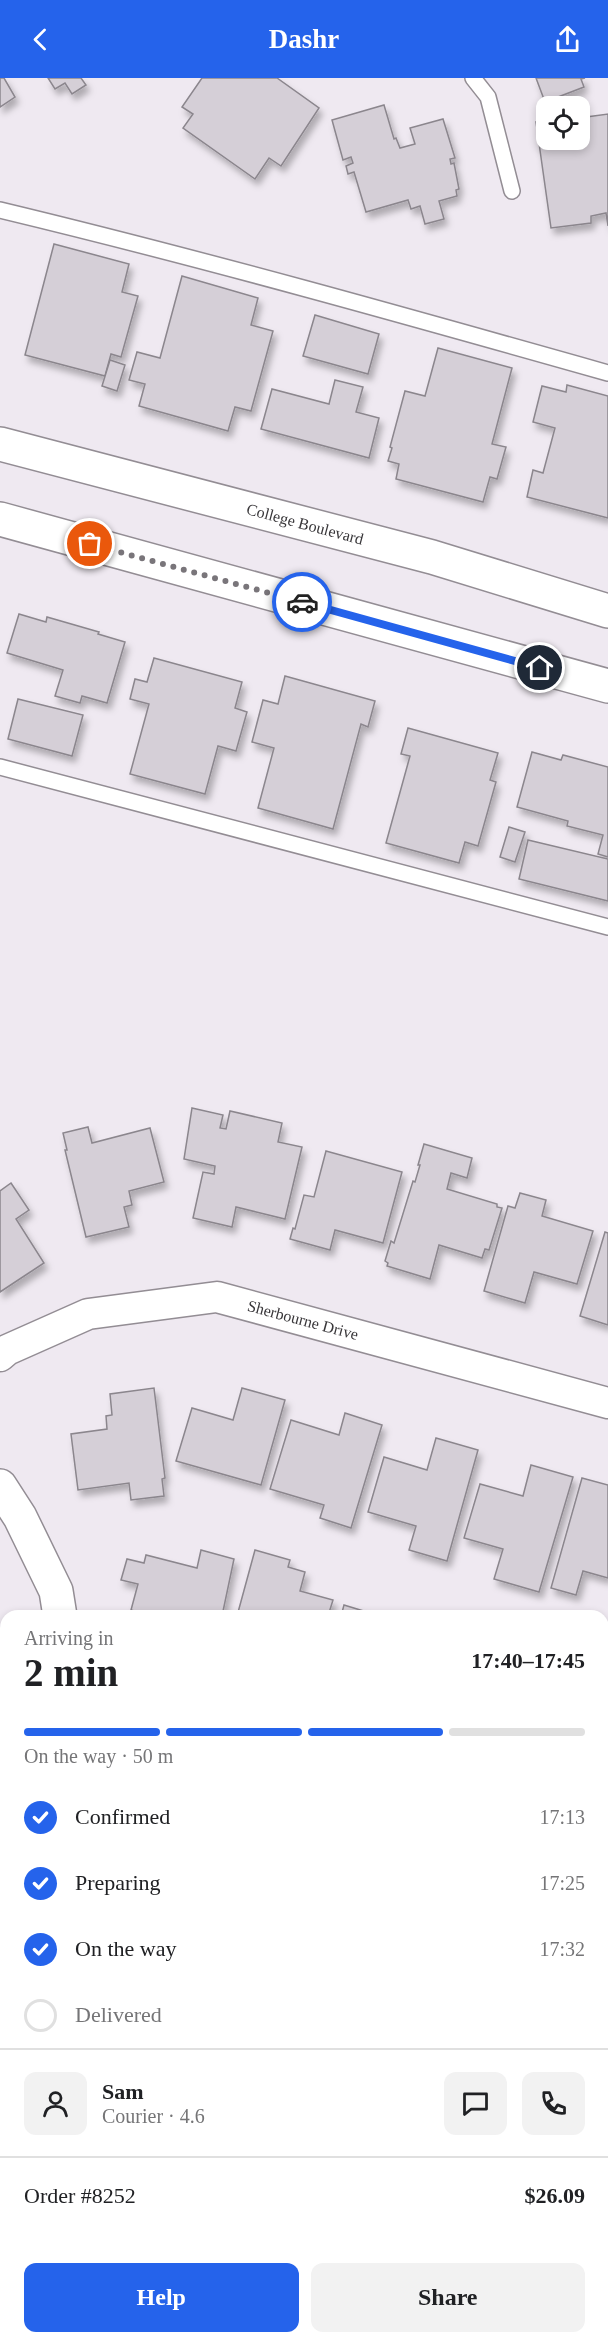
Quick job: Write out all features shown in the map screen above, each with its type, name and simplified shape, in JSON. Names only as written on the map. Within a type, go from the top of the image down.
[{"type":"main road","name":"College Boulevard","points":[[0,444],[432,558],[608,611]]},
{"type":"main road","points":[[0,519],[608,686]]},
{"type":"main road","points":[[0,1486],[20,1517],[56,1591],[59,1610]]},
{"type":"street","name":"Sherbourne Drive","points":[[0,1356],[7,1350],[88,1314],[217,1297],[608,1403]]},
{"type":"lane","points":[[473,78],[488,98],[512,191]]},
{"type":"lane","points":[[0,210],[84,230],[399,314],[608,373]]},
{"type":"lane","points":[[0,767],[608,927]]},
{"type":"building","points":[[0,78],[4,78],[15,97],[0,107]]},
{"type":"building","points":[[48,78],[81,78],[86,85],[72,94],[65,83],[55,89]]},
{"type":"building","points":[[202,78],[277,78],[319,108],[281,166],[269,158],[255,179],[183,128],[193,114],[182,107]]},
{"type":"building","points":[[536,78],[585,78],[581,79],[584,87],[561,96],[543,96]]},
{"type":"building","points":[[384,105],[394,139],[396,138],[400,148],[415,144],[410,128],[443,119],[455,158],[450,159],[451,164],[454,163],[459,189],[456,190],[457,196],[439,201],[444,219],[425,224],[420,206],[411,209],[408,200],[366,212],[354,172],[348,174],[346,166],[353,163],[351,157],[343,160],[332,120]]},
{"type":"building","points":[[608,114],[608,226],[606,213],[591,216],[591,223],[551,228],[540,150],[590,150],[590,116]]},
{"type":"building","points":[[54,244],[129,264],[122,292],[138,296],[121,357],[111,354],[105,376],[25,355]]},
{"type":"building","points":[[182,276],[258,298],[251,325],[273,331],[251,411],[235,407],[228,431],[139,406],[145,384],[129,380],[137,352],[160,358]]},
{"type":"building","points":[[315,315],[379,334],[368,374],[303,356]]},
{"type":"building","points":[[438,348],[512,368],[492,444],[506,447],[497,479],[490,477],[483,502],[396,479],[399,464],[388,461],[405,391],[425,396]]},
{"type":"building","points":[[110,360],[125,365],[117,391],[102,386]]},
{"type":"building","points":[[335,380],[363,387],[356,412],[379,418],[369,458],[261,429],[272,389],[329,404]]},
{"type":"building","points":[[567,385],[608,396],[608,518],[527,497],[533,470],[543,473],[555,428],[533,422],[542,386],[566,392]]},
{"type":"building","points":[[19,614],[46,622],[47,617],[125,642],[107,703],[82,696],[80,703],[55,696],[63,670],[7,653]]},
{"type":"building","points":[[154,658],[242,682],[235,708],[247,712],[236,751],[218,746],[205,794],[130,774],[149,704],[130,699],[135,679],[147,682]]},
{"type":"building","points":[[285,676],[375,701],[368,727],[361,724],[333,829],[258,808],[274,748],[252,742],[263,700],[278,704]]},
{"type":"building","points":[[18,699],[83,715],[72,756],[8,739]]},
{"type":"building","points":[[408,728],[498,753],[490,780],[496,782],[478,846],[465,842],[459,863],[386,843],[410,756],[401,754]]},
{"type":"building","points":[[532,752],[561,760],[563,755],[608,767],[608,857],[598,854],[603,835],[567,826],[568,821],[517,807]]},
{"type":"building","points":[[509,827],[525,832],[515,862],[500,857]]},
{"type":"building","points":[[528,840],[608,859],[608,901],[519,879]]},
{"type":"building","points":[[192,1108],[223,1115],[220,1128],[226,1129],[230,1111],[282,1123],[278,1142],[302,1147],[285,1219],[236,1207],[232,1227],[193,1218],[203,1172],[214,1174],[215,1166],[184,1159]]},
{"type":"building","points":[[88,1127],[92,1143],[150,1128],[164,1182],[129,1191],[132,1205],[124,1207],[129,1227],[86,1237],[63,1133]]},
{"type":"building","points":[[424,1144],[472,1158],[467,1178],[451,1173],[447,1189],[497,1204],[497,1207],[502,1208],[489,1250],[485,1249],[482,1258],[439,1245],[430,1279],[387,1266],[388,1263],[385,1261],[391,1241],[394,1243],[413,1181],[415,1182]]},
{"type":"building","points":[[326,1151],[402,1172],[383,1243],[335,1230],[330,1250],[290,1239],[304,1195],[314,1197]]},
{"type":"building","points":[[11,1183],[29,1210],[16,1219],[44,1263],[0,1292],[0,1191]]},
{"type":"building","points":[[520,1193],[546,1200],[542,1216],[593,1231],[577,1284],[534,1272],[525,1303],[484,1291],[508,1206],[515,1208]]},
{"type":"building","points":[[605,1232],[608,1233],[608,1325],[580,1316]]},
{"type":"building","points":[[154,1388],[165,1478],[162,1479],[164,1496],[131,1500],[129,1483],[78,1490],[71,1434],[107,1429],[106,1416],[112,1415],[110,1394]]},
{"type":"building","points":[[242,1388],[285,1400],[261,1485],[176,1461],[192,1408],[233,1420]]},
{"type":"building","points":[[345,1413],[382,1425],[351,1528],[320,1518],[324,1505],[270,1489],[291,1420],[339,1435]]},
{"type":"building","points":[[436,1438],[478,1450],[447,1561],[409,1550],[416,1526],[368,1512],[384,1457],[427,1470]]},
{"type":"building","points":[[531,1465],[573,1477],[539,1592],[494,1579],[503,1549],[464,1538],[480,1484],[523,1496]]},
{"type":"building","points":[[582,1478],[608,1485],[608,1578],[583,1571],[576,1595],[551,1588]]},
{"type":"building","points":[[201,1550],[234,1559],[223,1610],[131,1610],[138,1584],[121,1580],[127,1559],[144,1563],[146,1555],[197,1568]]},
{"type":"building","points":[[255,1550],[290,1560],[288,1567],[305,1572],[300,1591],[333,1600],[330,1610],[239,1610]]},
{"type":"building","points":[[344,1605],[360,1610],[343,1610]]},
{"type":"way so far","points":[[90,544],[302,602]]},
{"type":"route","points":[[302,602],[540,668]]}]
